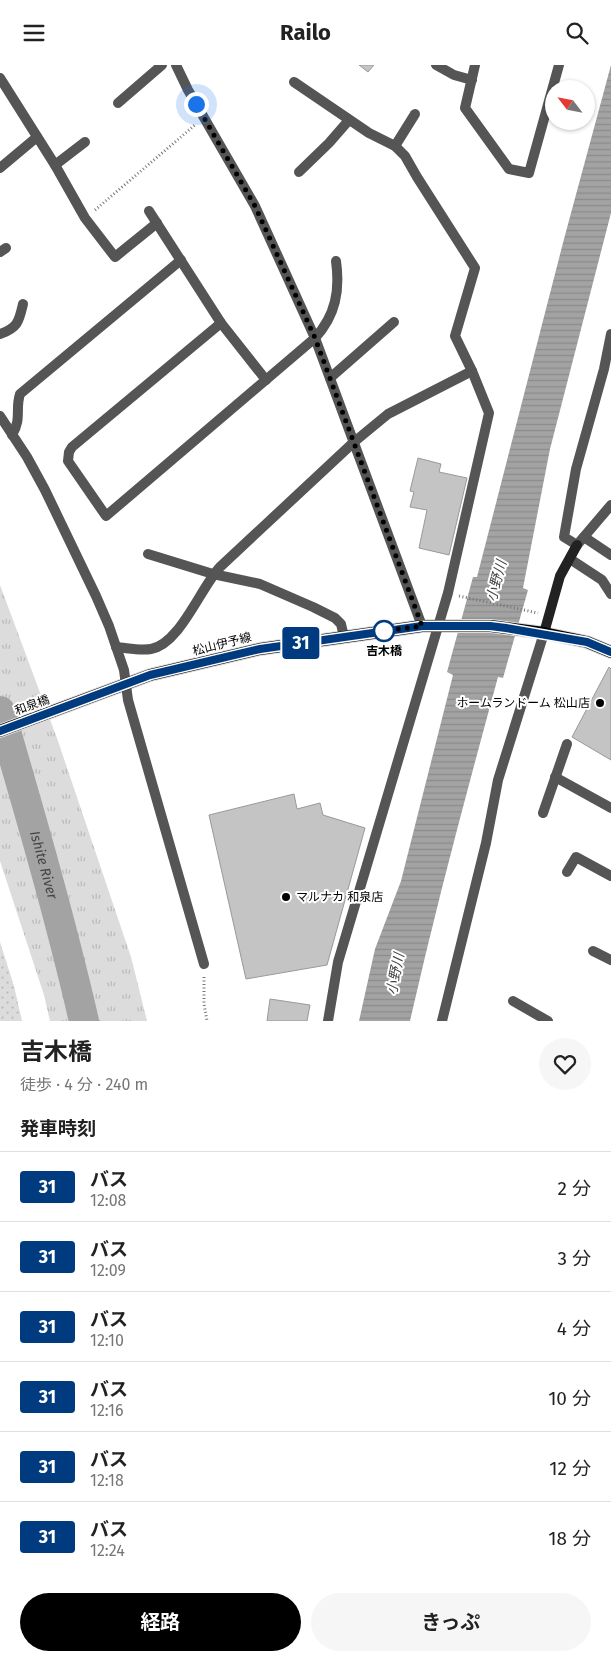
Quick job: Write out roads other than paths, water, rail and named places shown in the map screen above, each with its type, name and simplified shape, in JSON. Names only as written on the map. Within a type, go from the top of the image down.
[{"type":"main road","name":"松山伊予線","points":[[74,705],[150,675],[260,649],[422,626],[441,626]]},
{"type":"main road","points":[[441,626],[490,626],[541,633],[587,642],[611,652]]},
{"type":"main road","name":"和泉橋","points":[[0,731],[74,705]]},
{"type":"street","points":[[118,103],[162,65]]},
{"type":"street","points":[[436,65],[454,75],[472,80]]},
{"type":"street","points":[[475,65],[465,108],[509,169],[529,173],[559,65]]},
{"type":"street","points":[[178,66],[188,90],[255,206],[315,338],[422,626]]},
{"type":"street","points":[[0,78],[55,165],[85,218],[115,257],[157,223]]},
{"type":"street","points":[[294,82],[369,133],[395,146],[405,156],[416,177],[476,268],[455,336],[489,413],[441,626],[338,963],[328,1021]]},
{"type":"street","points":[[395,146],[415,114]]},
{"type":"street","points":[[299,171],[330,143],[349,120]]},
{"type":"street","points":[[0,167],[37,137]]},
{"type":"street","points":[[55,165],[85,142]]},
{"type":"street","points":[[149,211],[221,323],[266,380]]},
{"type":"street","points":[[12,435],[19,419],[18,401],[20,395],[181,260]]},
{"type":"street","points":[[221,323],[72,447],[69,452],[68,461],[106,516],[315,338],[325,327],[337,295],[338,277],[336,261]]},
{"type":"street","points":[[0,335],[11,331],[19,319],[23,304]]},
{"type":"street","points":[[330,378],[394,322]]},
{"type":"street","points":[[611,333],[604,369],[576,469],[564,537],[581,541],[611,555]]},
{"type":"street","points":[[116,647],[142,650],[154,649],[164,643],[192,610],[213,574],[354,443],[388,414],[472,371]]},
{"type":"street","points":[[0,415],[40,482],[63,526],[96,596],[116,647],[124,670],[128,700],[204,964]]},
{"type":"street","points":[[442,1021],[486,843],[498,780],[541,633],[560,576],[581,541],[611,505]]},
{"type":"street","points":[[148,554],[213,574],[260,584],[335,618],[341,625],[344,637]]},
{"type":"street","points":[[570,559],[602,580],[611,594]]},
{"type":"street","points":[[543,813],[567,744]]},
{"type":"street","points":[[555,777],[611,808]]},
{"type":"street","points":[[567,872],[576,857],[611,876]]},
{"type":"street","points":[[593,951],[611,960]]},
{"type":"street","points":[[513,1001],[544,1020]]},
{"type":"water","name":"小野川","points":[[611,65],[611,213],[550,449],[523,588],[528,590],[503,678],[498,677],[441,892],[410,1021],[359,1021],[375,949],[401,881],[453,675],[447,672],[473,577],[477,577]]},
{"type":"waterway","name":"Ishite River","points":[[0,711],[55,904],[84,1021]]},
{"type":"place","name":"吉木橋","points":[[384,631]]},
{"type":"place","name":"ホームランドーム 松山店","points":[[600,703]]},
{"type":"place","name":"マルナカ 和泉店","points":[[286,897]]}]
